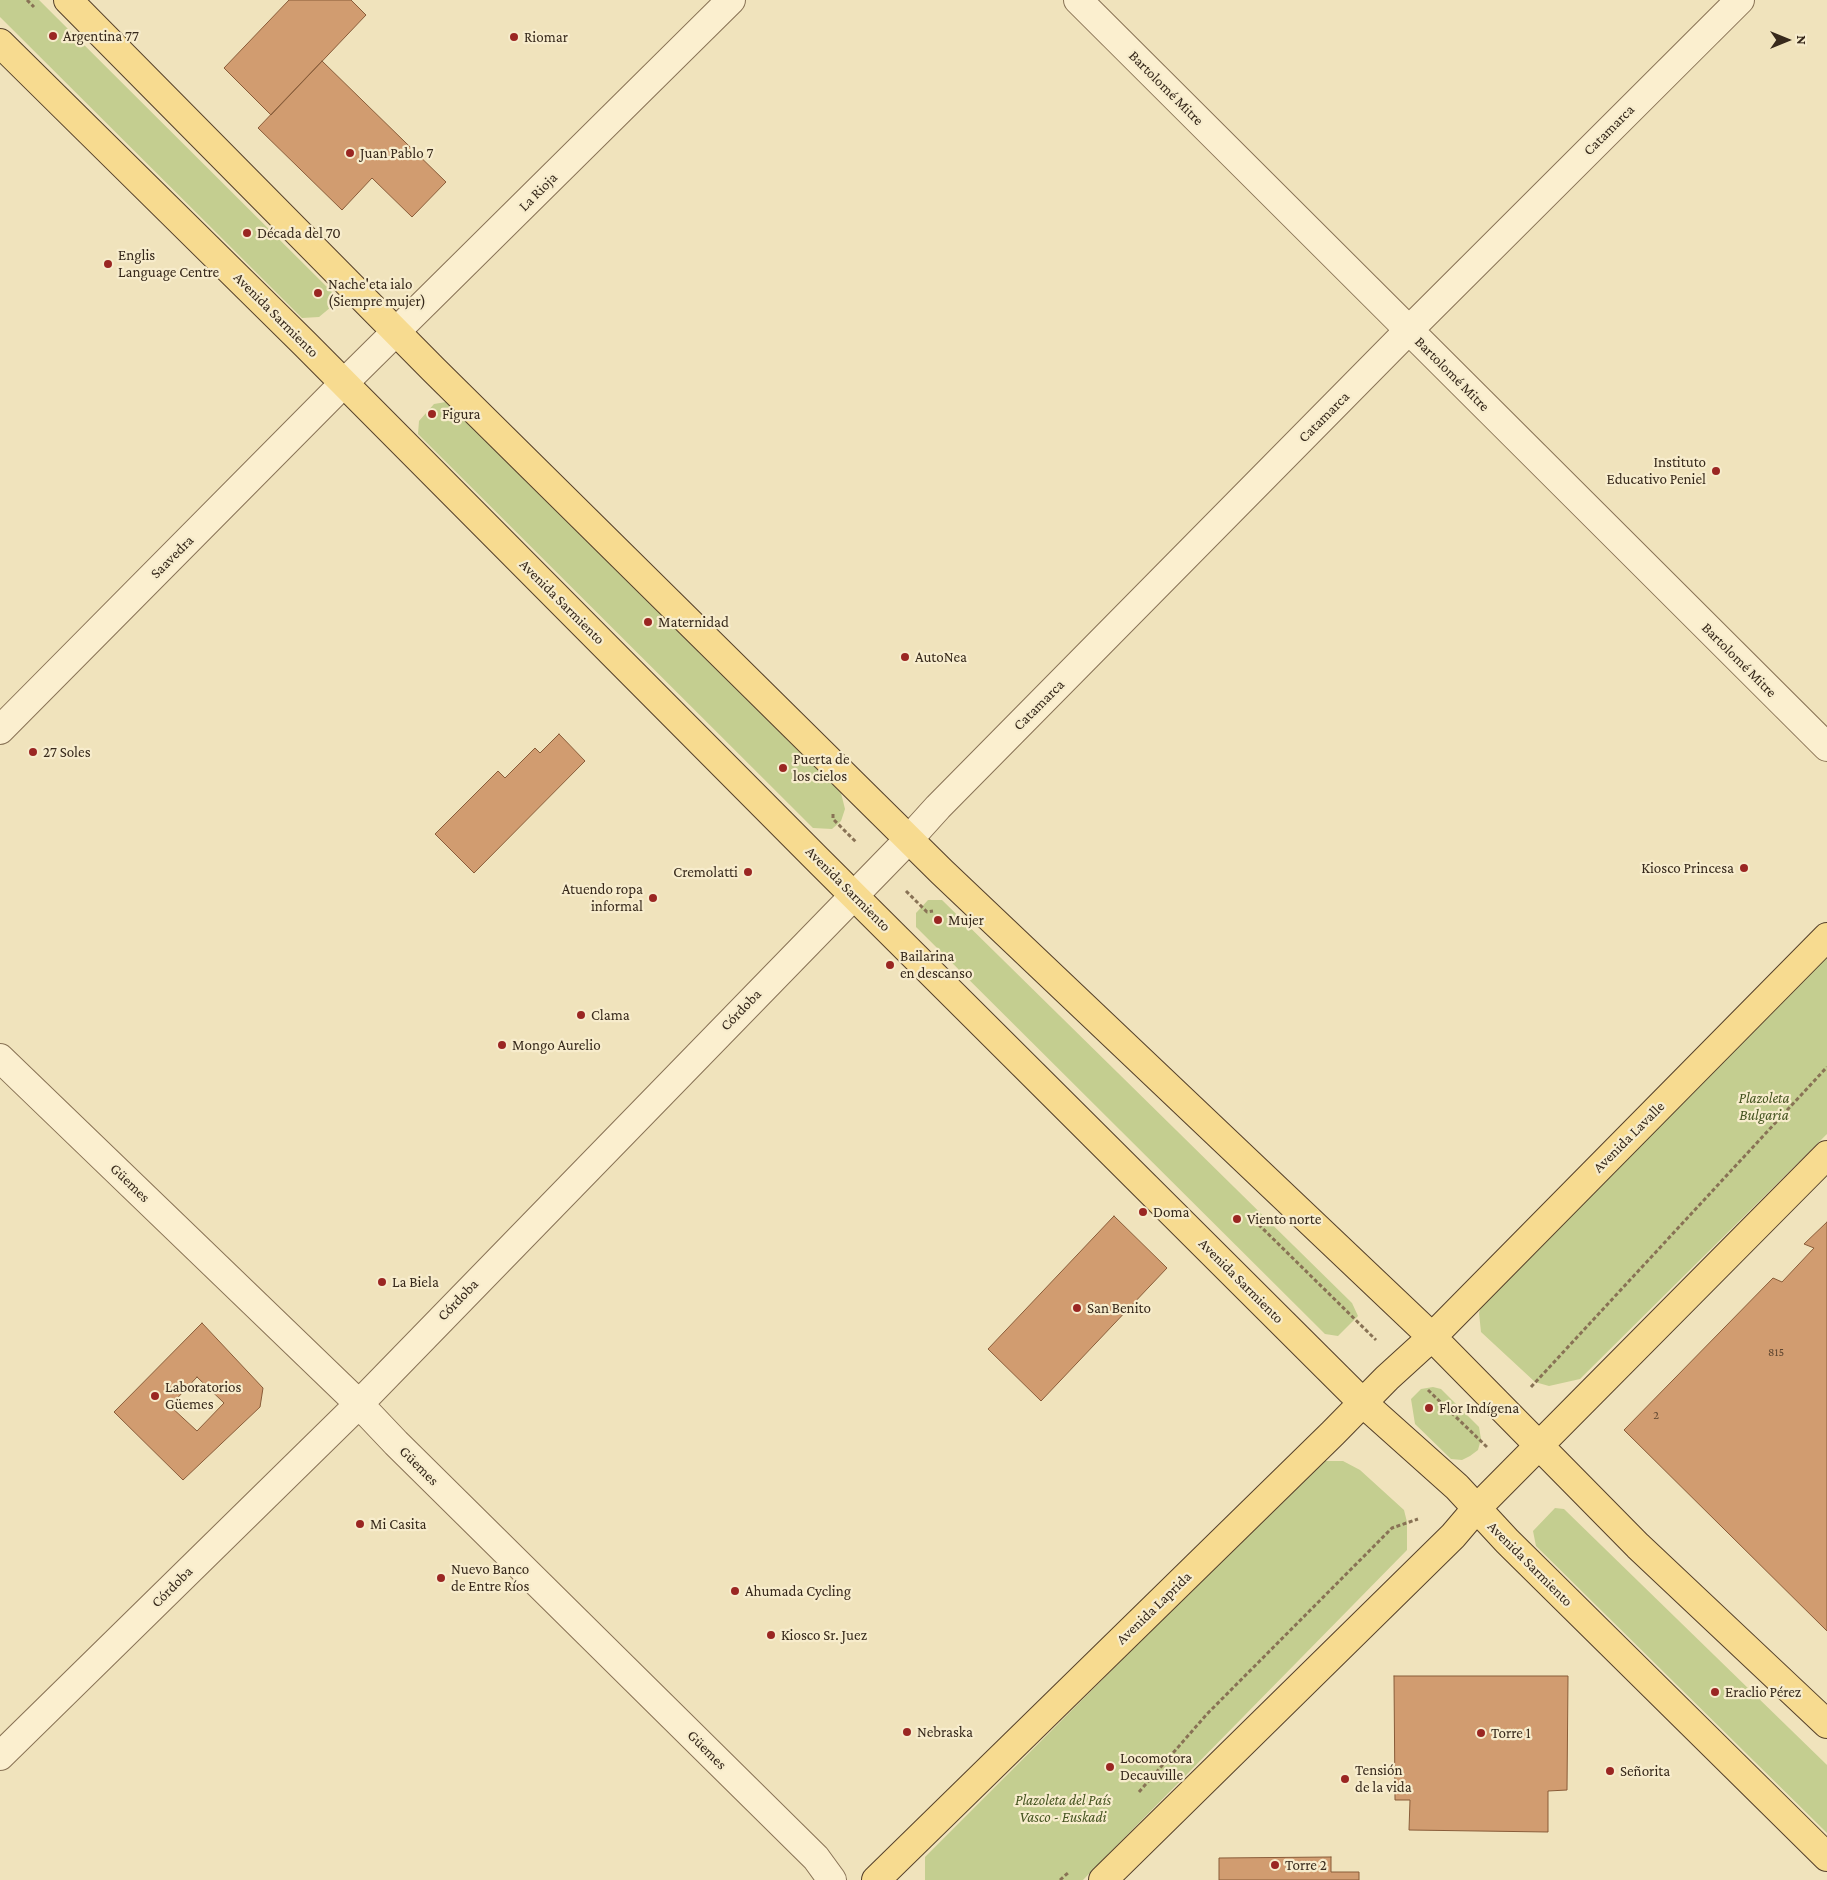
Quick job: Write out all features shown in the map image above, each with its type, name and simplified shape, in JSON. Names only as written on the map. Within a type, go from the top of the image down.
[{"type":"main road","points":[[68,0],[396,332],[910,838],[942,872],[1432,1337],[1638,1546],[1827,1724]]},
{"type":"main road","name":"Avenida Sarmiento","points":[[0,43],[344,383],[854,896],[1363,1403],[1457,1487],[1476,1509],[1827,1857]]},
{"type":"main road","name":"Avenida Lavalle","points":[[1432,1337],[1827,937]]},
{"type":"main road","points":[[1103,1880],[1453,1536],[1476,1509],[1827,1155]]},
{"type":"main road","name":"Avenida Laprida","points":[[876,1880],[1387,1378],[1432,1337]]},
{"type":"street","name":"La Rioja","points":[[344,383],[731,0]]},
{"type":"street","name":"Bartolomé Mitre","points":[[1078,0],[1827,747]]},
{"type":"street","name":"Catamarca","points":[[910,838],[938,807],[1409,330],[1740,0]]},
{"type":"street","name":"Saavedra","points":[[0,730],[344,383]]},
{"type":"street","name":"Córdoba","points":[[0,1756],[359,1404],[910,838]]},
{"type":"street","name":"Güemes","points":[[0,1058],[359,1404],[396,1443],[816,1858],[832,1880]]},
{"type":"green space","points":[[0,0],[39,0],[333,293],[331,307],[319,317],[302,318],[0,17]]},
{"type":"green space","points":[[446,402],[841,793],[845,809],[841,821],[832,829],[813,828],[418,434],[419,421],[434,404]]},
{"type":"green space","points":[[928,900],[942,900],[1352,1303],[1358,1316],[1338,1336],[1325,1334],[916,927],[916,913]]},
{"type":"green space","name":"Plazoleta Bulgaria","points":[[1827,954],[1827,1134],[1580,1379],[1549,1386],[1535,1382],[1481,1332],[1479,1313],[1483,1299]]},
{"type":"green space","points":[[1433,1387],[1441,1389],[1479,1427],[1481,1439],[1478,1450],[1462,1460],[1451,1459],[1415,1424],[1411,1399],[1421,1389]]},
{"type":"green space","name":"Plazoleta del País Vasco - Euskadi","points":[[1321,1461],[1343,1461],[1360,1470],[1404,1510],[1407,1522],[1407,1550],[1083,1880],[925,1880],[925,1857]]},
{"type":"green space","points":[[1555,1508],[1564,1509],[1827,1765],[1827,1833],[1536,1546],[1533,1531]]},
{"type":"building","points":[[289,0],[351,0],[366,15],[271,115],[224,68]]},
{"type":"building","name":"Juan Pablo 7","points":[[322,61],[446,182],[412,217],[372,178],[342,210],[258,128]]},
{"type":"building","points":[[559,734],[585,761],[474,873],[435,834],[498,771],[505,778],[535,748],[540,753]]},
{"type":"building","name":"San Benito","points":[[1114,1216],[1167,1268],[1041,1401],[988,1349]]},
{"type":"building","points":[[1827,1222],[1827,1631],[1624,1430],[1773,1278],[1782,1282],[1814,1248],[1804,1244]]},
{"type":"building","name":"Laboratorios Güemes","points":[[202,1323],[263,1388],[260,1407],[183,1480],[114,1412]],"holes":[[[197,1377],[224,1403],[197,1431],[170,1406]]]},
{"type":"building","name":"Torre 1","points":[[1394,1676],[1568,1676],[1567,1790],[1548,1791],[1548,1832],[1409,1830],[1410,1800],[1395,1800]]},
{"type":"building","name":"Torre 2","points":[[1331,1857],[1331,1872],[1359,1872],[1359,1880],[1219,1880],[1219,1858]]},
{"type":"place","name":"Argentina 77","points":[[53,36]]},
{"type":"place","name":"Riomar","points":[[514,37]]},
{"type":"place","name":"Juan Pablo 7","points":[[350,153]]},
{"type":"place","name":"Década del 70","points":[[247,233]]},
{"type":"place","name":"Englis Language Centre","points":[[108,264]]},
{"type":"place","name":"Nache'eta ialo (Siempre mujer)","points":[[318,293]]},
{"type":"place","name":"Figura","points":[[432,414]]},
{"type":"place","name":"Instituto Educativo Peniel","points":[[1716,471]]},
{"type":"place","name":"Maternidad","points":[[648,622]]},
{"type":"place","name":"AutoNea","points":[[905,657]]},
{"type":"place","name":"27 Soles","points":[[33,752]]},
{"type":"place","name":"Puerta de los cielos","points":[[783,768]]},
{"type":"place","name":"Kiosco Princesa","points":[[1744,868]]},
{"type":"place","name":"Cremolatti","points":[[748,872]]},
{"type":"place","name":"Atuendo ropa informal","points":[[653,898]]},
{"type":"place","name":"Mujer","points":[[938,920]]},
{"type":"place","name":"Bailarina en descanso","points":[[890,965]]},
{"type":"place","name":"Clama","points":[[581,1015]]},
{"type":"place","name":"Mongo Aurelio","points":[[502,1045]]},
{"type":"place","name":"Doma","points":[[1143,1212]]},
{"type":"place","name":"Viento norte","points":[[1237,1219]]},
{"type":"place","name":"La Biela","points":[[382,1282]]},
{"type":"place","name":"San Benito","points":[[1077,1308]]},
{"type":"place","name":"Laboratorios Güemes","points":[[155,1396]]},
{"type":"place","name":"Flor Indígena","points":[[1429,1408]]},
{"type":"place","name":"Mi Casita","points":[[360,1524]]},
{"type":"place","name":"Nuevo Banco de Entre Ríos","points":[[441,1578]]},
{"type":"place","name":"Ahumada Cycling","points":[[735,1591]]},
{"type":"place","name":"Kiosco Sr. Juez","points":[[771,1635]]},
{"type":"place","name":"Eraclio Pérez","points":[[1715,1692]]},
{"type":"place","name":"Nebraska","points":[[907,1732]]},
{"type":"place","name":"Torre 1","points":[[1481,1733]]},
{"type":"place","name":"Locomotora Decauville","points":[[1110,1767]]},
{"type":"place","name":"Señorita","points":[[1610,1771]]},
{"type":"place","name":"Tensión de la vida","points":[[1345,1779]]},
{"type":"place","name":"Torre 2","points":[[1275,1865]]}]
